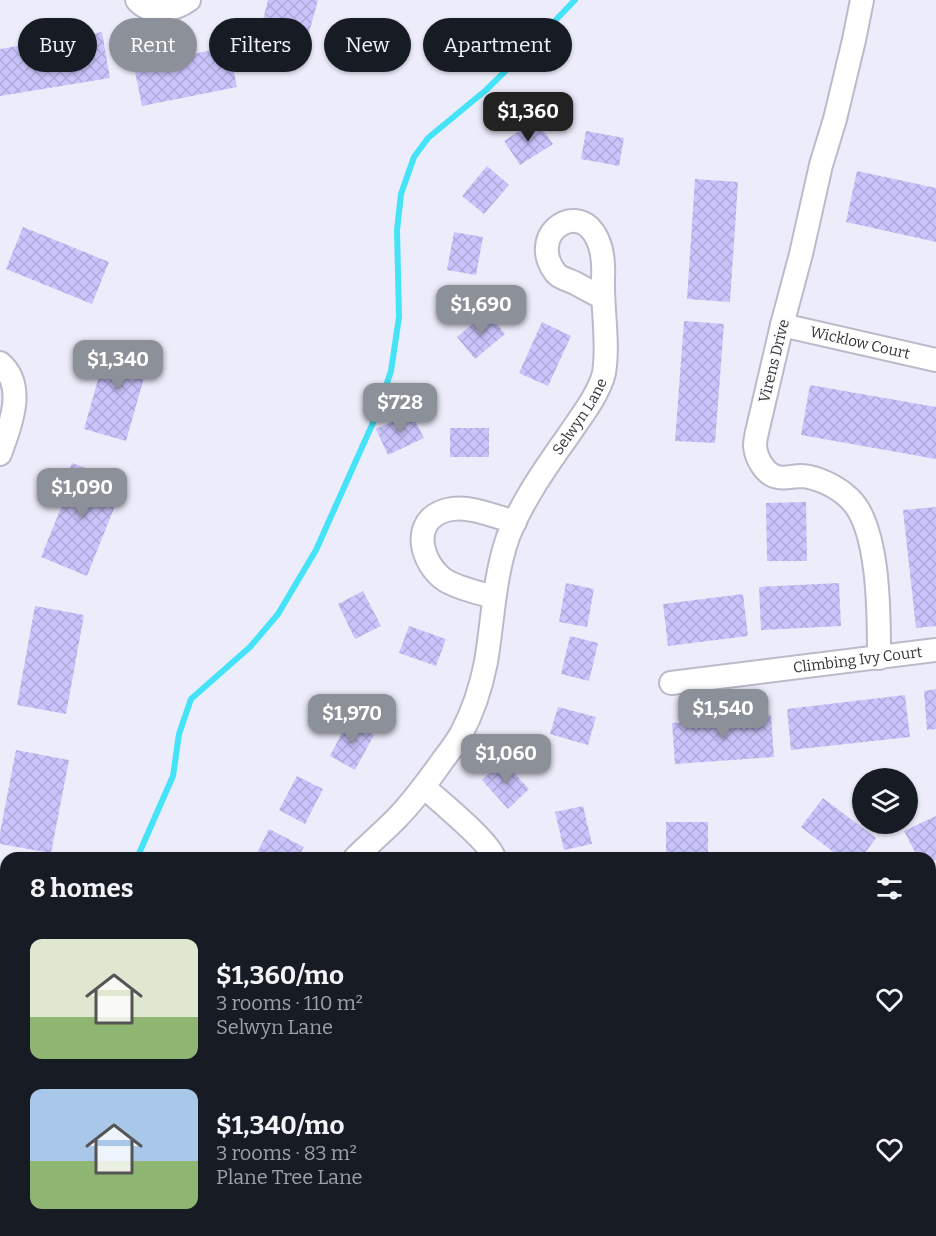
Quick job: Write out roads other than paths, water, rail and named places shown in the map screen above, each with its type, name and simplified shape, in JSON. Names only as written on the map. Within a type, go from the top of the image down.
[{"type":"street","points":[[137,0],[154,9],[168,10],[183,5],[189,0]]},
{"type":"street","name":"Virens Drive","points":[[862,0],[756,432],[755,448],[759,461],[766,471],[777,477],[801,476],[818,480],[836,488],[850,499],[861,514],[867,529],[877,586],[879,658]]},
{"type":"street","name":"Selwyn Lane","points":[[367,852],[424,787],[461,734],[480,690],[491,630],[494,597],[508,538],[521,509],[595,394],[603,374],[605,345],[603,298]]},
{"type":"street","name":"Wicklow Court","points":[[782,325],[936,360]]},
{"type":"street","points":[[0,363],[6,368],[15,393],[12,419],[0,454]]},
{"type":"street","points":[[494,597],[444,580],[424,555],[422,534],[436,514],[452,509],[470,510],[515,522]]},
{"type":"street","name":"Climbing Ivy Court","points":[[671,683],[936,650]]},
{"type":"street","points":[[424,787],[492,852]]},
{"type":"waterway","points":[[140,852],[173,776],[179,734],[191,699],[250,647],[278,614],[316,550],[376,416],[391,371],[399,317],[397,230],[401,194],[414,157],[428,138],[486,90],[575,0]]}]
